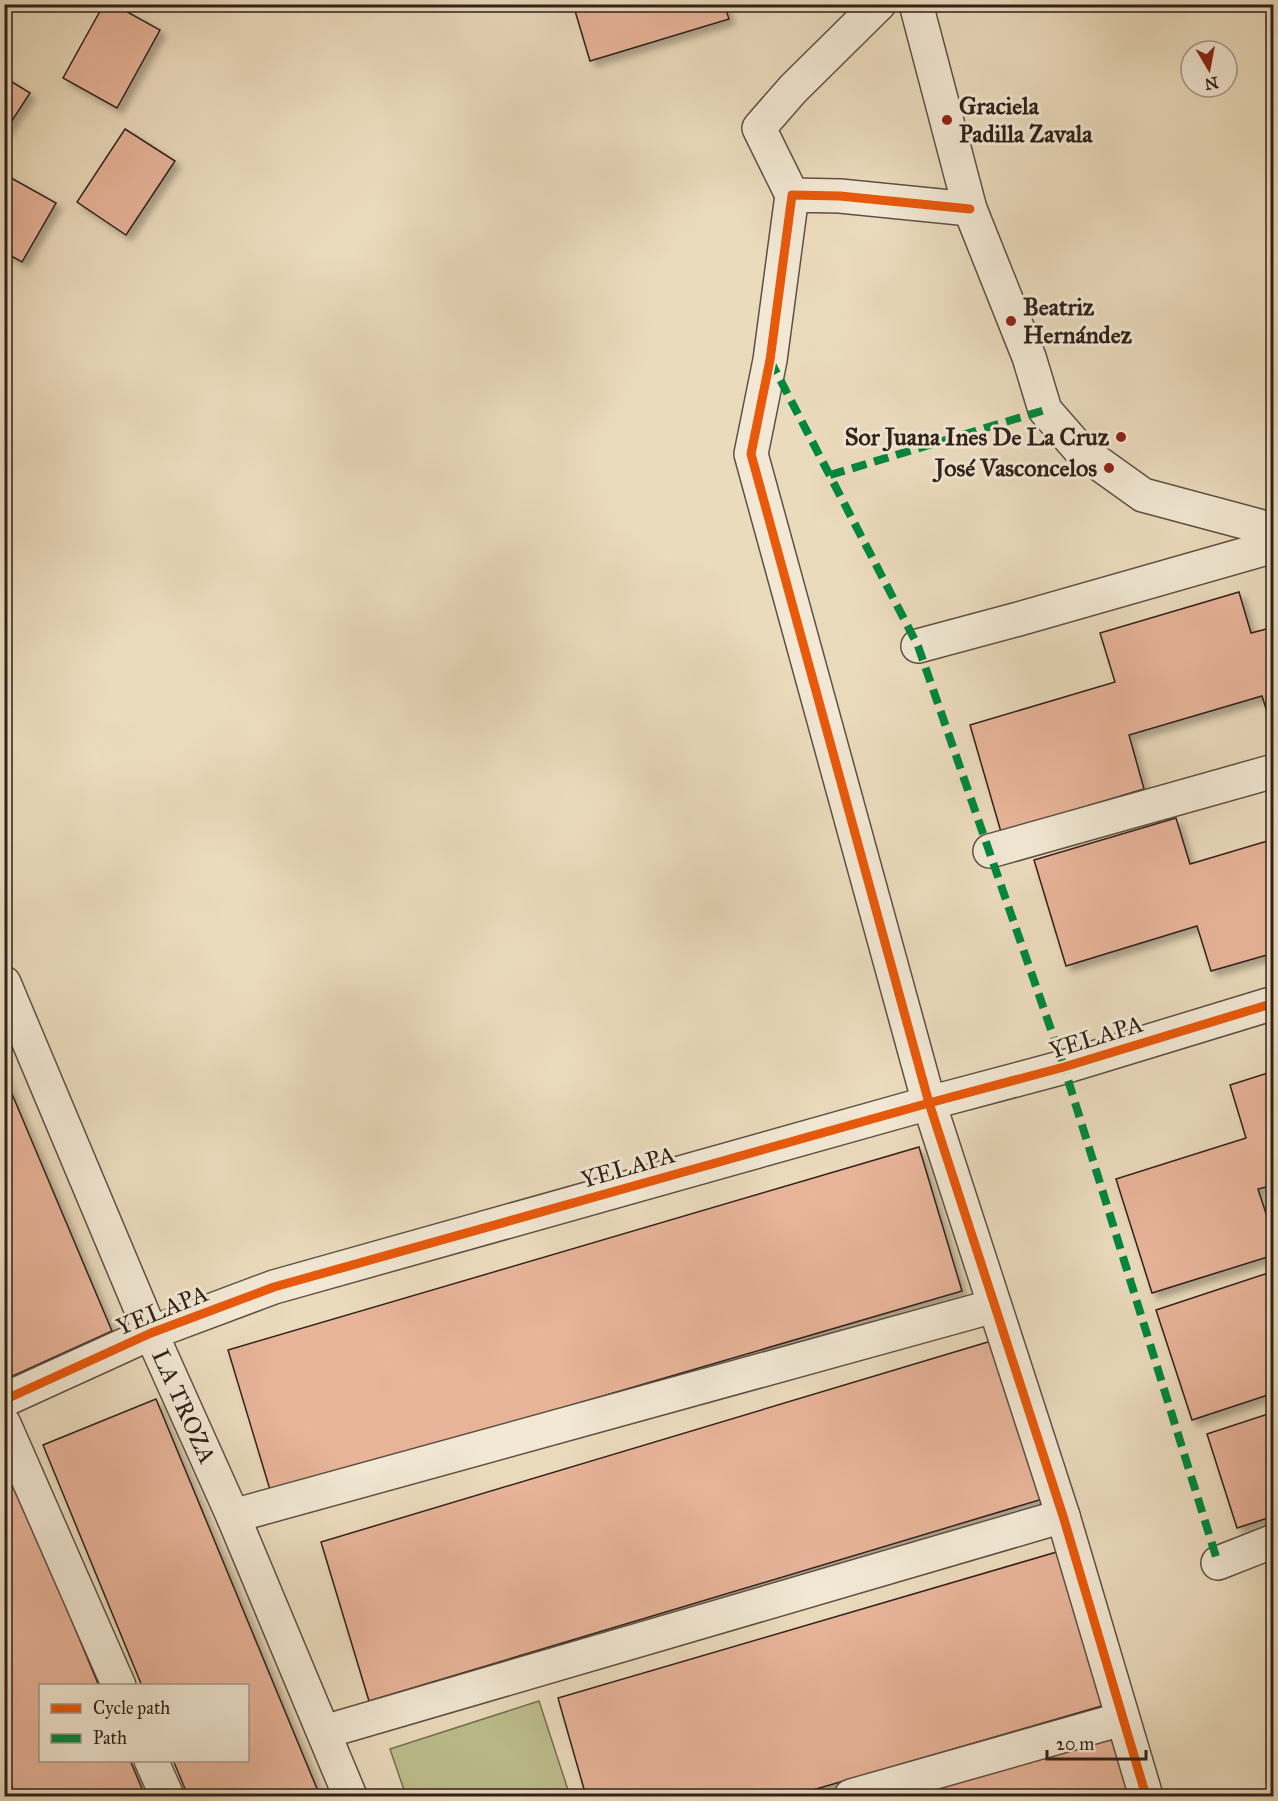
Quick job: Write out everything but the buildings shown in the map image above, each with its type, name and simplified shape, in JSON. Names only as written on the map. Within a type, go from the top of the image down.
[{"type":"street","points":[[879,4],[793,89],[759,129],[792,195],[770,360],[752,454],[929,1103],[1063,1516],[1146,1797]]},
{"type":"street","points":[[916,4],[970,209],[1029,357],[1045,410],[1080,450],[1143,495],[1274,531]]},
{"type":"street","points":[[792,195],[840,196],[970,209]]},
{"type":"street","points":[[918,646],[1274,546]]},
{"type":"street","points":[[990,851],[1274,771]]},
{"type":"street","name":"LA TROZA","points":[[4,983],[151,1333],[233,1516],[350,1797]]},
{"type":"street","name":"YELAPA","points":[[4,1400],[151,1333],[274,1287],[1064,1067],[1274,1004]]},
{"type":"street","points":[[233,1516],[994,1306]]},
{"type":"street","points":[[4,1424],[118,1684]]},
{"type":"street","points":[[324,1732],[1063,1516]]},
{"type":"street","points":[[1218,1563],[1274,1541]]},
{"type":"street","points":[[852,1797],[1122,1719]]},
{"type":"street","points":[[151,1762],[167,1797]]},
{"type":"green space","points":[[539,1701],[570,1796],[406,1796],[390,1749]]},
{"type":"marked path","points":[[770,360],[918,646],[1064,1067],[1218,1563]]},
{"type":"marked path","points":[[830,475],[1045,410]]},
{"type":"cycle path","points":[[970,209],[840,196],[792,195],[770,360],[751,454],[929,1103],[1063,1516],[1146,1796]]},
{"type":"cycle path","points":[[4,1400],[151,1333],[274,1287],[1064,1067],[1274,1003]]},
{"type":"place","name":"Graciela Padilla Zavala","points":[[947,120]]},
{"type":"place","name":"Beatriz Hernández","points":[[1011,321]]},
{"type":"place","name":"Sor Juana Ines De La Cruz","points":[[1121,437]]},
{"type":"place","name":"José Vasconcelos","points":[[1109,468]]}]
